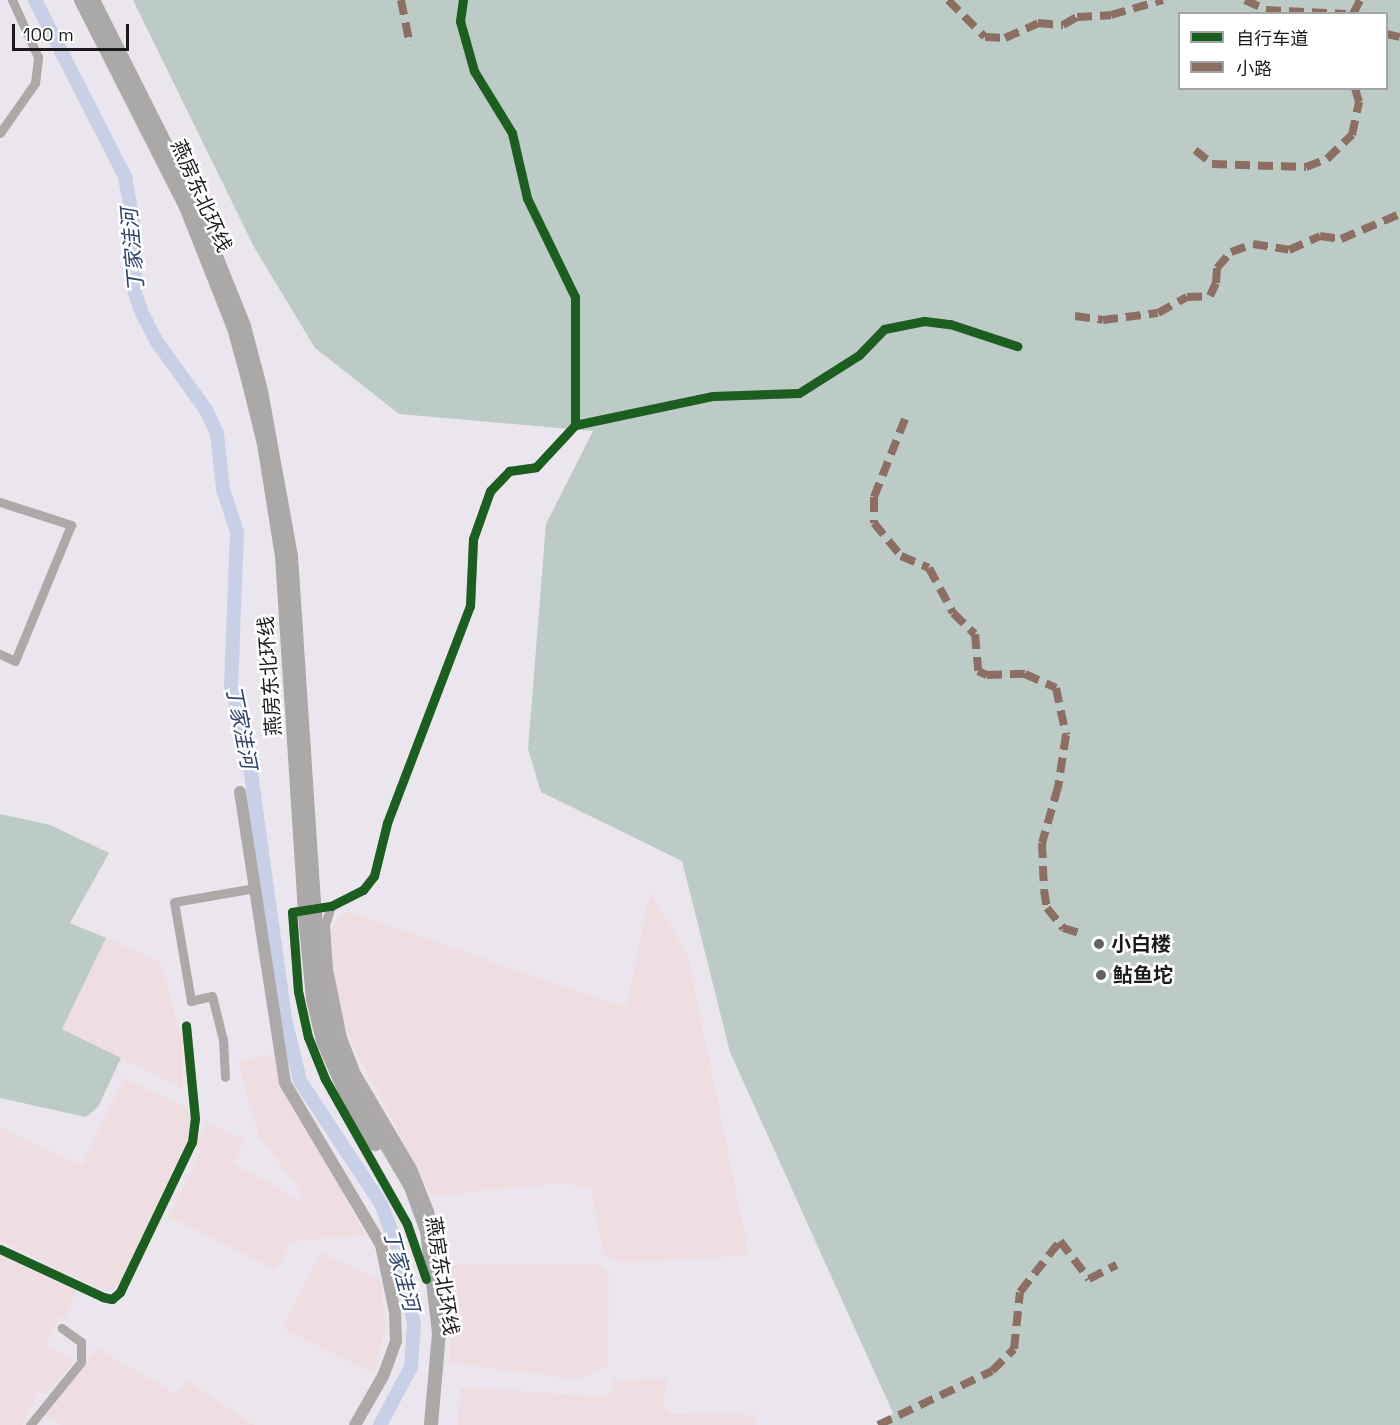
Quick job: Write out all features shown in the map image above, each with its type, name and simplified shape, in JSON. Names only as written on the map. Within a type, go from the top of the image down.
[{"type":"main road","name":"燕房东北环线","points":[[81,0],[186,207],[234,327],[256,413],[282,556],[310,915],[322,989],[333,1039],[361,1102],[411,1187],[427,1231],[430,1274],[439,1333],[431,1425]]},
{"type":"main road","name":"燕房东北环线","points":[[93,0],[198,208],[244,326],[264,401],[291,556],[310,915]]},
{"type":"street","points":[[0,133],[35,83],[38,57],[12,0]]},
{"type":"street","points":[[463,0],[460,21],[474,71],[512,134],[527,198],[575,297],[575,425]]},
{"type":"street","points":[[430,1274],[407,1224],[325,1079],[308,1037],[298,991],[292,912],[331,906],[363,890],[374,876],[387,823],[470,606],[473,539],[490,491],[509,471],[536,467],[575,425],[713,396],[799,393],[859,355],[884,329],[924,321],[950,324],[1017,346]]},
{"type":"street","points":[[0,502],[71,525],[15,661],[0,654]]},
{"type":"street","points":[[240,792],[285,1083],[381,1245],[395,1312],[396,1341],[383,1376],[355,1425]]},
{"type":"street","points":[[225,1077],[223,1040],[212,996],[191,1001],[174,902],[255,888]]},
{"type":"street","points":[[331,906],[326,925],[328,969],[342,1037],[356,1073],[412,1168],[429,1210],[435,1243],[430,1274]]},
{"type":"street","points":[[0,1249],[103,1297],[112,1299],[120,1292],[192,1142],[195,1119],[186,1025]]},
{"type":"street","points":[[34,1424],[81,1362],[81,1342],[62,1328]]},
{"type":"shaded area","points":[[133,0],[1400,0],[1400,1425],[884,1425],[893,1413],[730,1052],[682,861],[541,792],[528,749],[546,524],[593,431],[399,414],[315,348],[254,247]]},
{"type":"shaded area","points":[[0,814],[50,825],[109,853],[70,923],[106,938],[62,1029],[121,1058],[98,1107],[86,1117],[0,1098]]},
{"type":"shaded area","points":[[650,892],[688,956],[749,1255],[624,1263],[603,1254],[591,1188],[561,1183],[432,1196],[351,1042],[336,996],[330,930],[346,911],[626,1008]]},
{"type":"shaded area","points":[[106,938],[160,962],[183,1042],[183,1089],[62,1029]]},
{"type":"shaded area","points":[[274,1054],[281,1086],[366,1235],[290,1242],[276,1270],[169,1217],[202,1149],[194,1146],[207,1122],[245,1140],[233,1163],[295,1198],[304,1209],[300,1191],[258,1134],[238,1061]]},
{"type":"shaded area","points":[[124,1078],[186,1107],[191,1121],[187,1140],[119,1285],[105,1291],[0,1241],[0,1127],[82,1166]]},
{"type":"shaded area","points":[[321,1252],[380,1280],[386,1327],[373,1373],[282,1328]]},
{"type":"shaded area","points":[[0,1255],[77,1291],[64,1319],[59,1317],[46,1345],[72,1358],[72,1364],[46,1393],[39,1391],[22,1425],[0,1425]]},
{"type":"shaded area","points":[[452,1265],[600,1265],[609,1274],[608,1365],[579,1380],[449,1362],[451,1337],[444,1312],[443,1278]]},
{"type":"shaded area","points":[[96,1348],[177,1395],[188,1381],[254,1425],[61,1425],[45,1416]]},
{"type":"shaded area","points":[[666,1379],[664,1407],[673,1414],[757,1415],[756,1425],[458,1425],[460,1387],[609,1397],[614,1380]]},
{"type":"waterway","name":"丁家洼河","points":[[35,0],[125,177],[135,233],[135,293],[142,313],[155,339],[206,410],[217,434],[223,489],[237,532],[231,686],[247,744],[285,1019],[300,1081],[381,1204],[401,1256],[414,1324],[411,1367],[380,1425]]},
{"type":"marked path","points":[[401,0],[410,45]]},
{"type":"marked path","points":[[948,0],[985,37],[1005,38],[1038,23],[1063,25],[1077,17],[1111,15],[1163,0]]},
{"type":"marked path","points":[[1245,0],[1266,10],[1306,12]]},
{"type":"marked path","points":[[1354,12],[1360,0]]},
{"type":"marked path","points":[[1388,34],[1400,37]]},
{"type":"marked path","points":[[1195,150],[1212,164],[1306,167],[1327,159],[1352,135],[1359,102],[1356,90]]},
{"type":"marked path","points":[[1075,316],[1103,320],[1158,313],[1187,297],[1210,296],[1216,283],[1217,268],[1231,252],[1253,244],[1289,250],[1320,236],[1341,239],[1400,214]]},
{"type":"marked path","points":[[905,419],[874,497],[874,523],[901,556],[929,568],[953,613],[975,634],[978,671],[987,675],[1025,674],[1056,688],[1066,735],[1058,787],[1042,843],[1044,890],[1047,908],[1063,928],[1083,934]]},
{"type":"marked path","points":[[878,1425],[992,1371],[1014,1349],[1020,1292],[1060,1241],[1089,1279],[1117,1265]]},
{"type":"cycle path","points":[[426,1279],[407,1224],[325,1079],[308,1037],[298,991],[292,912],[331,906],[363,890],[374,876],[387,823],[470,606],[473,539],[490,491],[509,471],[536,467],[575,425],[575,297],[527,198],[512,133],[474,71],[460,21],[463,0]]},
{"type":"cycle path","points":[[575,425],[713,396],[799,393],[859,355],[884,329],[924,321],[950,324],[1017,346]]},
{"type":"cycle path","points":[[0,1249],[103,1297],[112,1299],[120,1292],[192,1142],[195,1119],[186,1025]]},
{"type":"place","name":"小白楼","points":[[1099,944]]},
{"type":"place","name":"鲇鱼坨","points":[[1101,975]]}]
